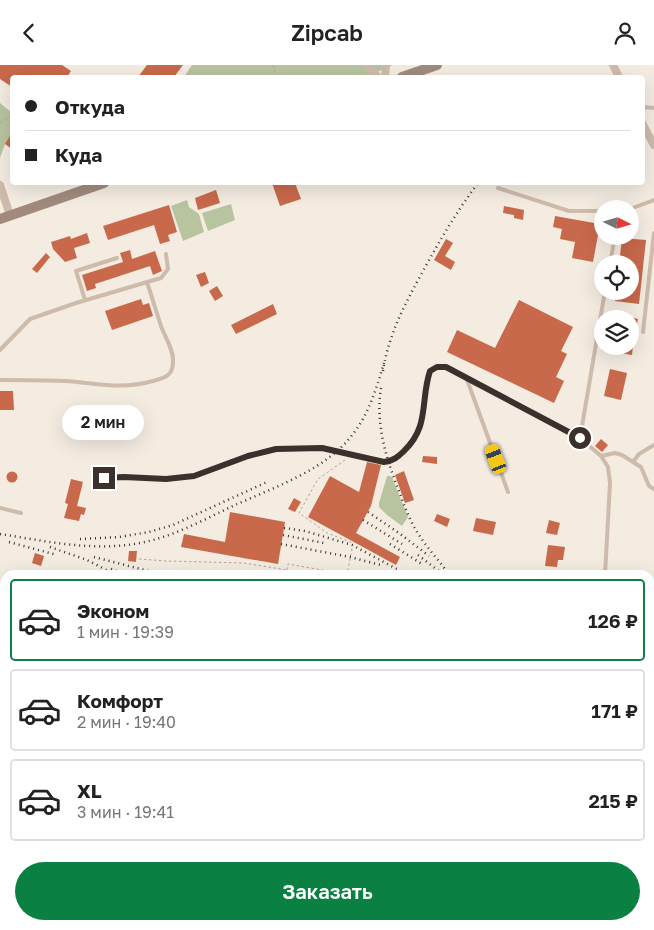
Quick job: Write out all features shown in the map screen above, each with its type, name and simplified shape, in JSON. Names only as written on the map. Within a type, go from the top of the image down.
[{"type":"main road","points":[[408,75],[437,65]]},
{"type":"main road","points":[[5,217],[98,185]]},
{"type":"street","points":[[367,65],[376,75]]},
{"type":"street","points":[[645,128],[654,145]]},
{"type":"street","points":[[0,186],[5,217]]},
{"type":"lane","points":[[498,189],[569,211],[594,211]]},
{"type":"lane","points":[[639,206],[654,200]]},
{"type":"lane","points":[[643,332],[654,233]]},
{"type":"lane","points":[[0,350],[30,319],[85,300],[161,278],[168,269],[166,254]]},
{"type":"lane","points":[[85,300],[76,271],[117,258]]},
{"type":"lane","points":[[0,379],[67,381],[119,386],[140,385],[167,377],[173,362],[171,350],[147,282]]},
{"type":"lane","points":[[580,438],[603,300]]},
{"type":"lane","points":[[104,478],[166,479],[194,476],[248,456],[276,449],[322,448],[384,462],[392,461],[411,445],[420,429],[430,371],[437,367],[446,367],[580,438],[601,456],[608,467],[610,483],[605,570]]},
{"type":"lane","points":[[466,377],[508,493]]},
{"type":"lane","points":[[633,462],[639,454],[654,445]]},
{"type":"lane","points":[[601,456],[615,453],[622,455],[641,467],[649,486],[654,489]]},
{"type":"lane","points":[[0,508],[21,513]]},
{"type":"lane","points":[[584,930],[622,930]]},
{"type":"path","points":[[348,570],[353,543],[327,533],[299,513],[318,479],[351,455]]},
{"type":"path","points":[[139,559],[244,563],[287,570],[288,563],[322,570]]},
{"type":"green space","points":[[192,65],[393,65],[370,75],[185,75]]},
{"type":"green space","points":[[0,103],[10,111],[10,135],[0,158]]},
{"type":"green space","points":[[187,200],[189,207],[199,214],[204,232],[183,241],[171,206]]},
{"type":"green space","points":[[231,204],[235,220],[208,231],[202,213]]},
{"type":"green space","points":[[387,476],[392,477],[408,517],[402,526],[379,507]]},
{"type":"building","points":[[0,65],[62,65],[71,71],[68,75],[10,75],[10,86],[0,79]]},
{"type":"building","points":[[147,65],[183,65],[176,75],[140,75]]},
{"type":"building","points":[[10,135],[10,148],[5,144]]},
{"type":"building","points":[[273,185],[296,185],[301,199],[280,206]]},
{"type":"building","points":[[216,190],[220,203],[198,210],[195,198]]},
{"type":"building","points":[[169,205],[177,232],[168,235],[170,241],[160,244],[154,225],[108,240],[103,226]]},
{"type":"building","points":[[504,206],[524,210],[523,220],[514,218],[514,215],[503,213]]},
{"type":"building","points":[[555,216],[594,223],[594,245],[596,245],[593,262],[572,258],[575,242],[560,239],[562,229],[553,227]]},
{"type":"building","points":[[87,233],[90,243],[74,248],[77,258],[65,262],[53,249],[51,242],[70,236],[71,239]]},
{"type":"building","points":[[446,239],[453,243],[445,256],[455,262],[451,270],[434,260]]},
{"type":"building","points":[[639,239],[646,240],[639,304],[615,301],[639,300],[639,255],[620,255],[621,245],[639,245]]},
{"type":"building","points":[[130,250],[132,259],[155,251],[162,271],[153,275],[150,266],[95,284],[96,288],[87,291],[82,275],[123,262],[120,253]]},
{"type":"building","points":[[46,253],[50,257],[37,273],[32,269]]},
{"type":"building","points":[[205,272],[209,283],[201,287],[196,275]]},
{"type":"building","points":[[217,286],[223,296],[215,301],[209,291]]},
{"type":"building","points":[[141,299],[143,305],[149,303],[153,316],[112,330],[105,311]]},
{"type":"building","points":[[519,300],[573,327],[561,351],[567,354],[556,377],[564,381],[554,403],[447,352],[457,330],[495,348]]},
{"type":"building","points":[[273,304],[277,314],[236,334],[231,325]]},
{"type":"building","points":[[610,369],[627,373],[621,400],[604,396]]},
{"type":"building","points":[[0,391],[13,391],[14,410],[0,410]]},
{"type":"building","points":[[601,439],[608,445],[602,452],[595,446]]},
{"type":"building","points":[[423,456],[437,457],[437,464],[422,462]]},
{"type":"building","points":[[367,462],[381,465],[371,506],[356,533],[400,557],[396,565],[308,517],[330,476],[359,492]]},
{"type":"building","points":[[12,471],[18,477],[12,483],[6,477]]},
{"type":"building","points":[[404,471],[414,500],[405,503],[395,475]]},
{"type":"building","points":[[71,479],[83,482],[77,506],[86,508],[84,515],[81,514],[79,521],[64,518],[68,504],[65,503]]},
{"type":"building","points":[[294,498],[301,502],[295,512],[288,509]]},
{"type":"building","points":[[230,512],[285,522],[278,564],[181,547],[184,534],[225,542]]},
{"type":"building","points":[[437,514],[450,519],[447,527],[434,521]]},
{"type":"building","points":[[476,518],[496,522],[493,535],[473,531]]},
{"type":"building","points":[[549,520],[560,523],[557,535],[546,533]]},
{"type":"building","points":[[548,545],[565,547],[563,560],[558,560],[557,567],[545,566]]},
{"type":"building","points":[[129,551],[137,551],[136,562],[128,561]]},
{"type":"building","points":[[35,553],[44,556],[41,566],[32,563]]},
{"type":"railway","points":[[383,371],[389,344],[398,319],[410,295],[429,259],[477,185]]},
{"type":"railway","points":[[0,534],[70,545],[105,546],[140,543],[165,537],[189,527],[296,478],[338,450],[356,431],[361,422],[374,393],[384,363]]},
{"type":"railway","points":[[381,388],[381,429],[387,457],[396,483],[415,528],[424,543],[446,570]]},
{"type":"railway","points":[[80,539],[119,537],[149,532],[173,525],[267,482]]},
{"type":"railway","points":[[368,512],[429,556]]},
{"type":"railway","points":[[363,520],[402,544]]},
{"type":"railway","points":[[284,528],[305,531],[352,545],[399,570]]},
{"type":"railway","points":[[283,535],[324,543]]},
{"type":"railway","points":[[9,542],[57,555]]},
{"type":"railway","points":[[281,544],[381,565]]},
{"type":"railway","points":[[390,544],[422,564]]},
{"type":"railway","points":[[50,547],[87,560],[106,570]]},
{"type":"railway","points":[[418,555],[438,570]]},
{"type":"railway","points":[[94,557],[145,570]]},
{"type":"route","points":[[104,478],[166,479],[194,476],[248,456],[276,449],[322,448],[384,462],[392,461],[411,445],[420,429],[427,381],[430,371],[437,367],[446,367],[580,438]]}]
